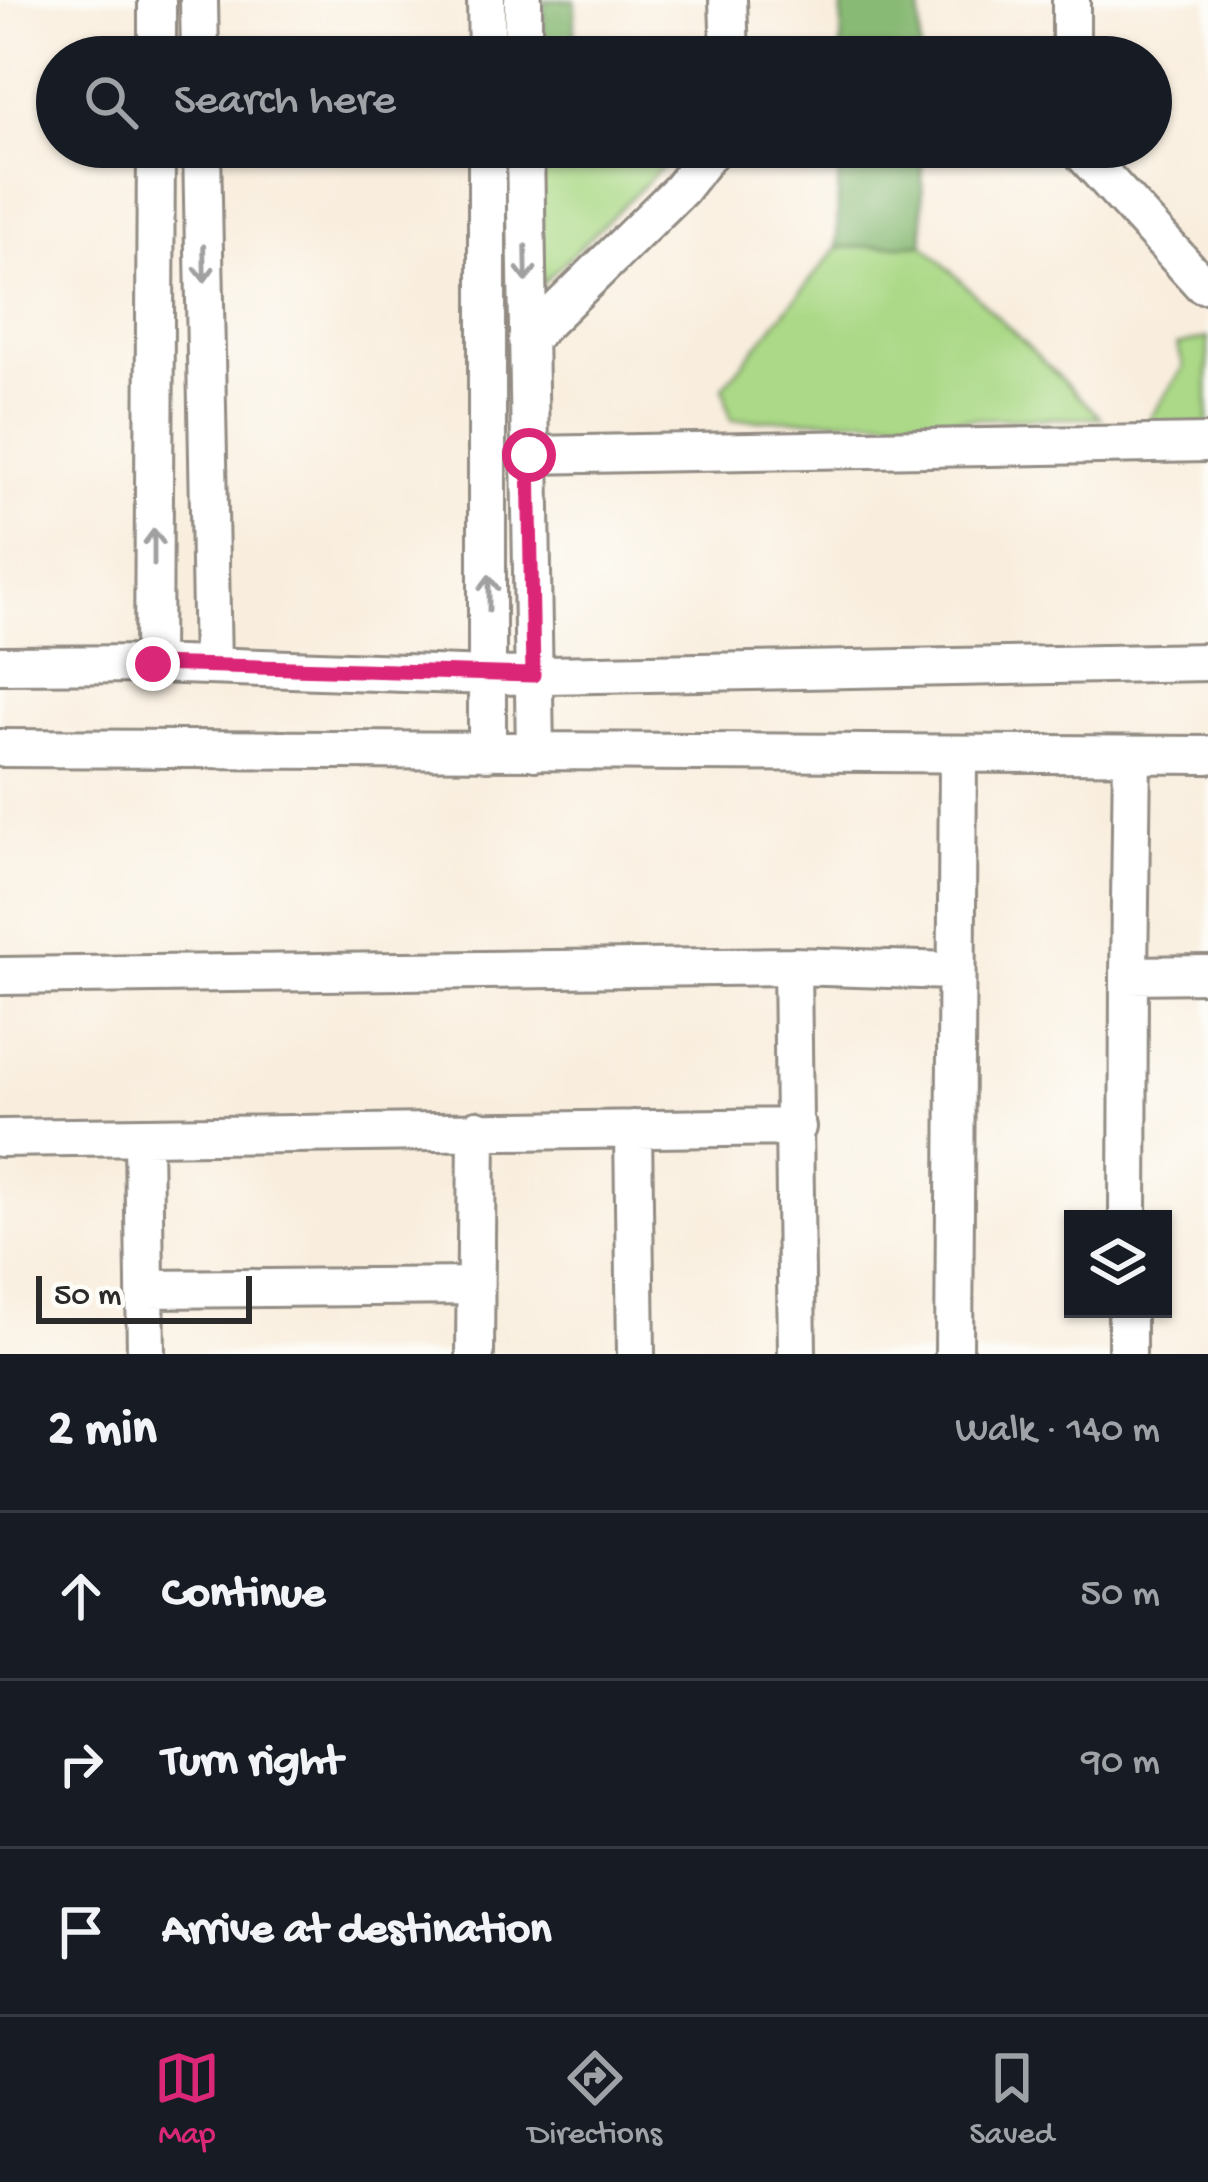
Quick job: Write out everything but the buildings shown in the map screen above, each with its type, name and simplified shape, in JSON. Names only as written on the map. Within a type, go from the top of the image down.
[{"type":"street","points":[[157,0],[157,36]]},
{"type":"street","points":[[199,0],[200,36]]},
{"type":"street","points":[[486,0],[487,36]]},
{"type":"street","points":[[523,0],[524,36]]},
{"type":"street","points":[[728,0],[729,36]]},
{"type":"street","points":[[1071,0],[1071,36]]},
{"type":"street","points":[[153,664],[156,168]]},
{"type":"street","points":[[202,168],[212,666]]},
{"type":"street","points":[[487,168],[487,752]]},
{"type":"street","points":[[524,168],[535,752]]},
{"type":"street","points":[[527,340],[698,168]]},
{"type":"street","points":[[1096,168],[1202,284]]},
{"type":"street","points":[[529,455],[1208,443]]},
{"type":"street","points":[[0,665],[153,664],[489,676],[1208,662]]},
{"type":"street","points":[[0,748],[1208,755]]},
{"type":"street","points":[[954,1354],[958,755]]},
{"type":"street","points":[[1128,1210],[1132,755]]},
{"type":"street","points":[[0,976],[792,966],[953,971]]},
{"type":"street","points":[[792,966],[797,1354]]},
{"type":"street","points":[[1129,975],[1208,974]]},
{"type":"street","points":[[0,1138],[796,1127]]},
{"type":"street","points":[[476,1354],[477,1129]]},
{"type":"street","points":[[633,1129],[636,1354]]},
{"type":"street","points":[[143,1139],[146,1354]]},
{"type":"street","points":[[146,1289],[474,1286]]},
{"type":"street","points":[[1127,1318],[1127,1354]]},
{"type":"green space","points":[[544,0],[575,0],[574,36],[543,36]]},
{"type":"green space","points":[[842,0],[920,0],[920,36],[841,36]]},
{"type":"green space","points":[[542,168],[661,168],[541,285]]},
{"type":"green space","points":[[839,168],[922,168],[923,244],[837,248]]},
{"type":"green space","points":[[923,244],[1101,418],[731,420],[723,387],[837,248]]},
{"type":"green space","points":[[1208,338],[1208,426],[1146,424],[1184,367],[1177,345]]},
{"type":"route","points":[[153,664],[533,675],[529,455]]}]
